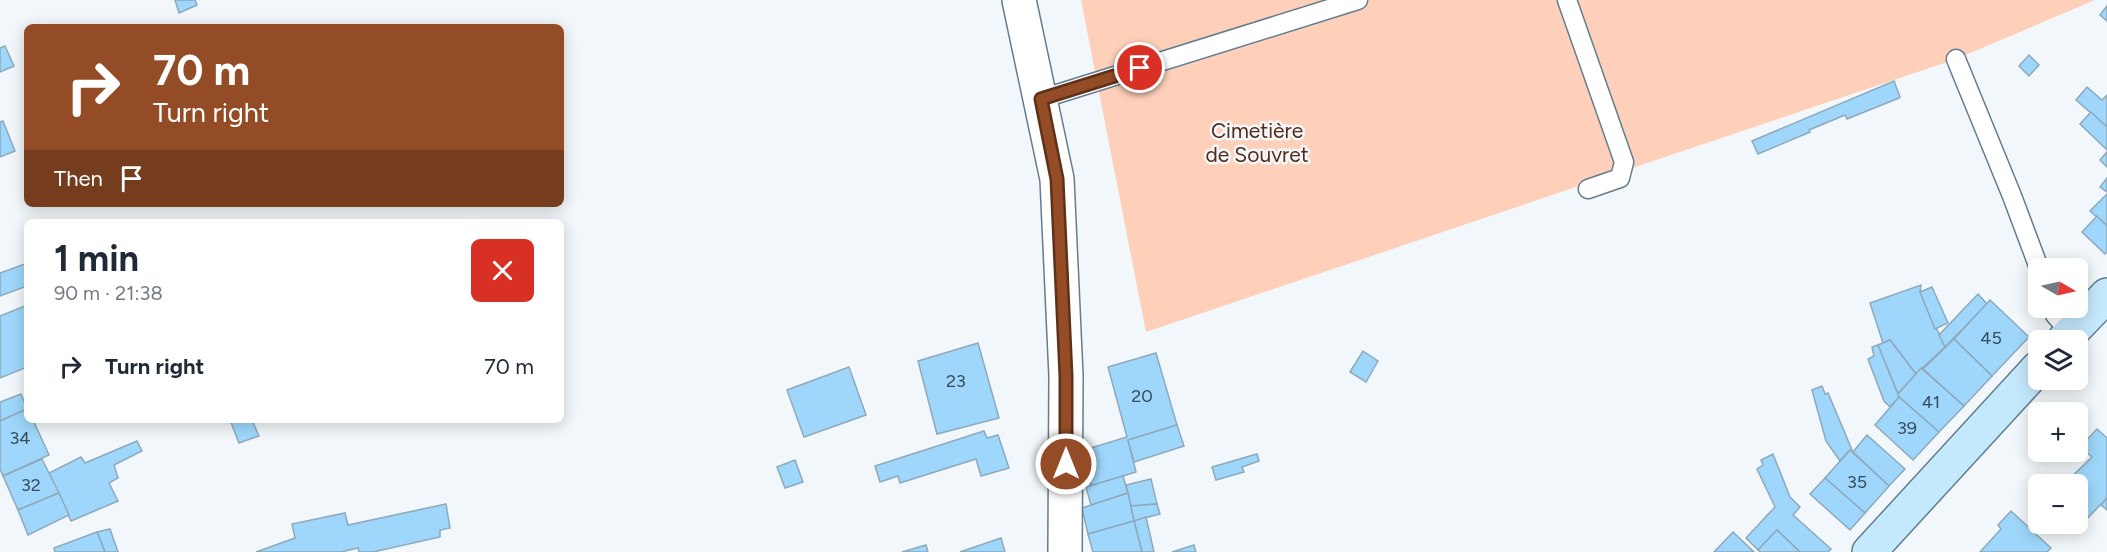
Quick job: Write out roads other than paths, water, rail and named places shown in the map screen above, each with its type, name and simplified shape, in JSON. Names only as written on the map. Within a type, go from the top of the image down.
[{"type":"main road","points":[[2063,327],[2107,295]]},
{"type":"main road","points":[[1869,552],[2028,379]]},
{"type":"street","points":[[1020,0],[1057,179],[1066,376],[1065,552]]},
{"type":"lane","points":[[1041,99],[1358,0]]},
{"type":"lane","points":[[1567,0],[1624,162],[1620,178],[1588,189]]},
{"type":"lane","points":[[1956,59],[2035,258]]},
{"type":"park label","name":"Cimetière de Souvret","points":[[1257,143]]}]
